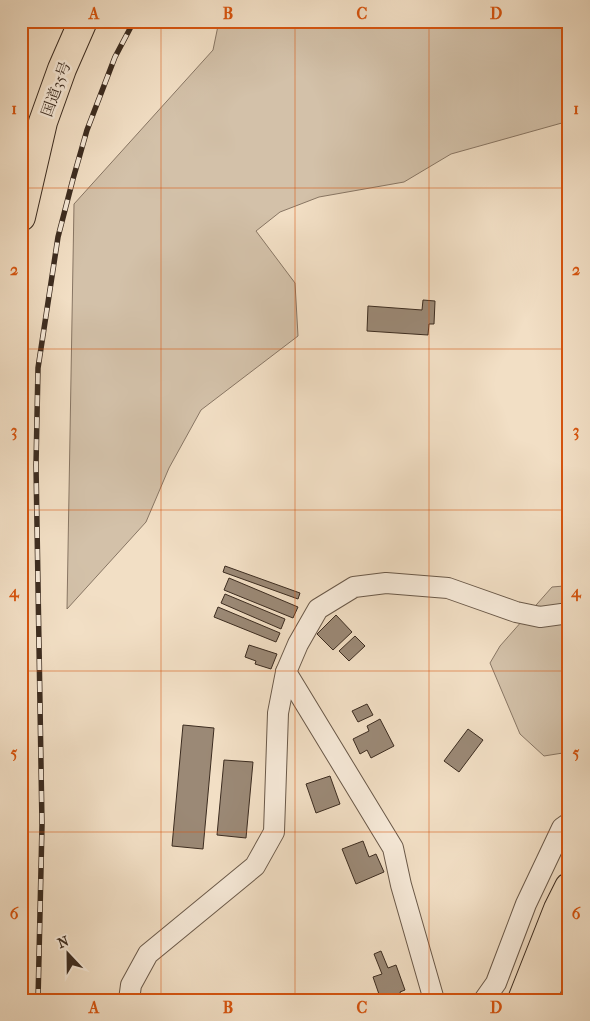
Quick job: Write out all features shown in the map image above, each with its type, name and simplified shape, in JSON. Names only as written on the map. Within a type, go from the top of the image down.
[{"type":"highway","name":"国道35号","points":[[21,217],[43,122],[62,69],[84,21]]},
{"type":"highway","points":[[522,1000],[558,909],[569,887]]},
{"type":"highway","points":[[543,1000],[569,928]]},
{"type":"street","points":[[129,1000],[131,985],[148,954],[255,866],[274,832],[278,713],[286,672],[298,644],[318,609],[354,587],[386,583],[448,588],[516,612],[540,617],[569,614]]},
{"type":"street","points":[[286,672],[393,848],[401,885],[434,1000]]},
{"type":"street","points":[[484,1000],[496,983],[526,904],[562,828],[569,823]]},
{"type":"shaded area","points":[[219,21],[569,21],[569,121],[451,154],[404,182],[319,197],[280,212],[256,231],[295,283],[298,336],[201,410],[169,468],[146,522],[67,609],[74,204],[213,50]]},
{"type":"shaded area","points":[[564,586],[569,589],[569,752],[544,756],[520,734],[490,663],[500,646],[552,587]]},
{"type":"building","points":[[423,300],[435,301],[434,324],[429,324],[428,335],[367,331],[368,306],[422,310]]},
{"type":"building","points":[[225,566],[300,593],[298,599],[223,572]]},
{"type":"building","points":[[229,578],[298,607],[293,618],[224,590]]},
{"type":"building","points":[[225,594],[285,619],[281,629],[221,603]]},
{"type":"building","points":[[218,607],[280,633],[276,642],[214,617]]},
{"type":"building","points":[[336,615],[352,632],[333,650],[317,634]]},
{"type":"building","points":[[355,636],[365,646],[349,661],[339,651]]},
{"type":"building","points":[[249,645],[277,654],[271,669],[255,664],[256,661],[245,657]]},
{"type":"building","points":[[367,704],[373,715],[358,722],[352,711]]},
{"type":"building","points":[[380,719],[394,746],[371,758],[367,750],[360,754],[353,739],[369,731],[367,726]]},
{"type":"building","points":[[183,725],[214,728],[203,849],[172,846]]},
{"type":"building","points":[[468,729],[483,740],[459,772],[444,761]]},
{"type":"building","points":[[224,760],[253,762],[246,838],[217,835]]},
{"type":"building","points":[[330,776],[340,804],[316,813],[306,784]]},
{"type":"building","points":[[363,841],[369,857],[376,854],[384,872],[356,884],[342,849]]},
{"type":"building","points":[[381,951],[388,968],[396,965],[405,990],[400,992],[401,996],[392,1000],[386,1000],[385,998],[381,1000],[373,977],[382,974],[374,954]]},
{"type":"railway","points":[[38,1000],[42,825],[36,465],[38,368],[58,237],[73,179],[87,130],[115,57],[134,21]]}]
